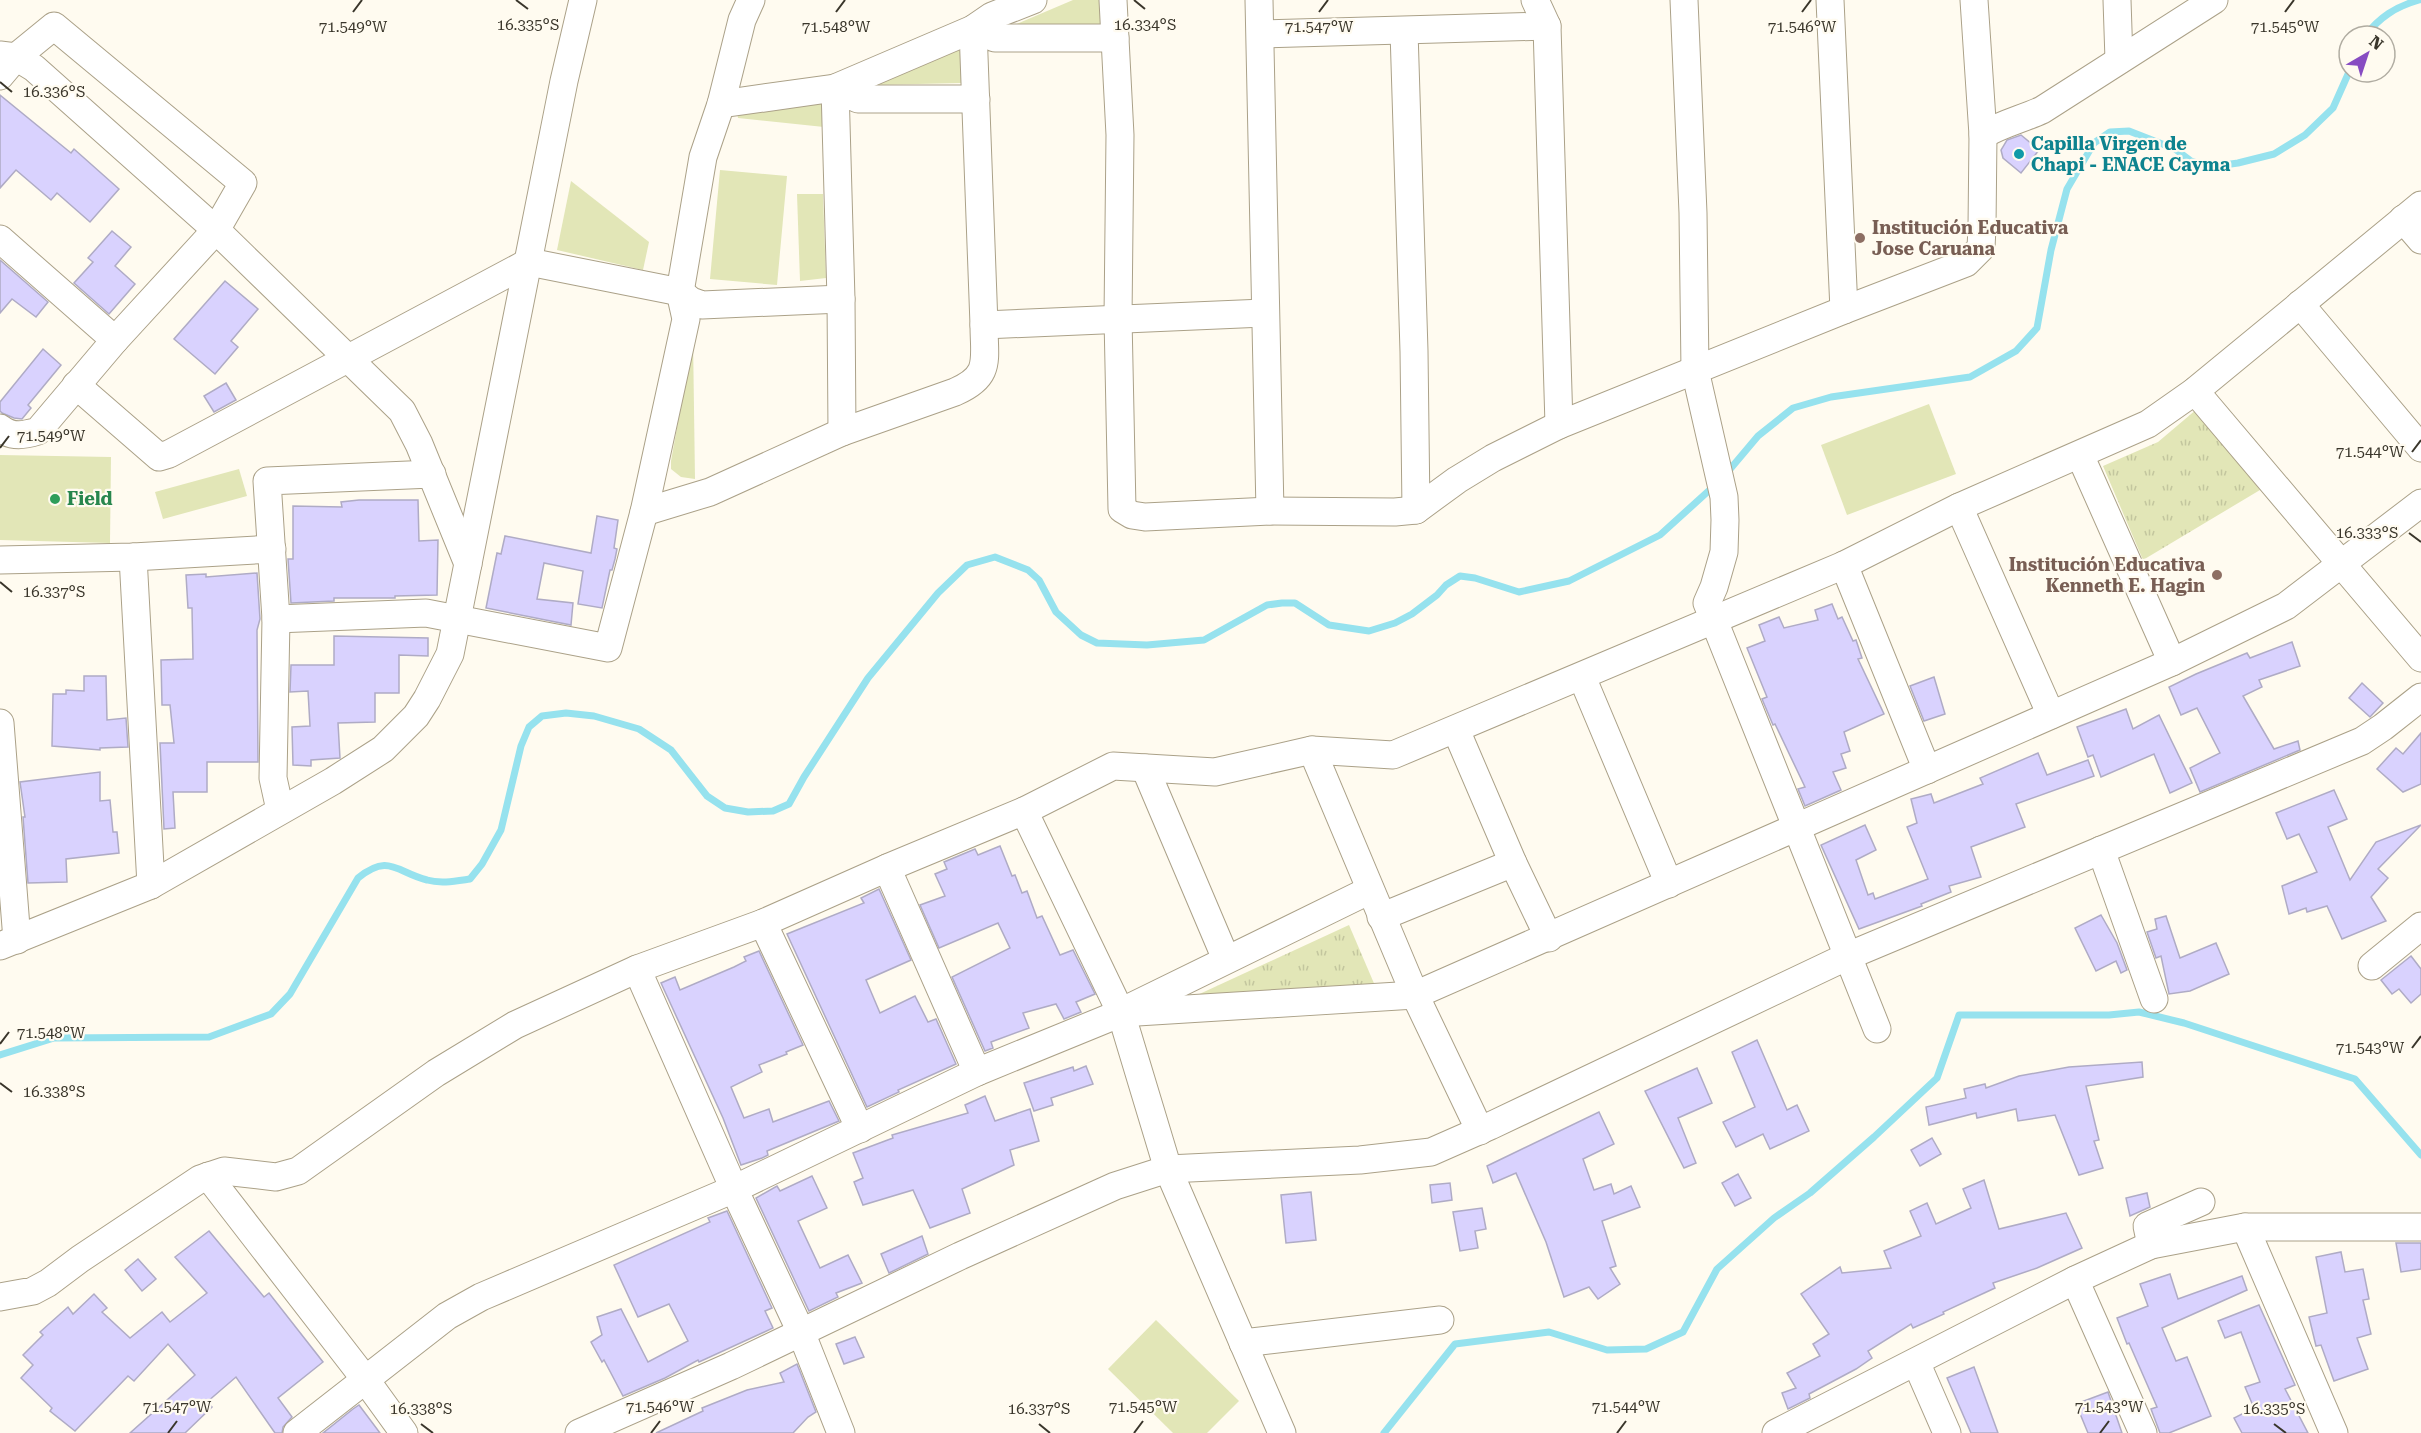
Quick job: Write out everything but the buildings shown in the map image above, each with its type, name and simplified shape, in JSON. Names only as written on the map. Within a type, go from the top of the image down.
[{"type":"street","points":[[0,723],[8,943],[151,885],[373,756],[416,716],[440,676],[450,654],[564,81],[583,0]]},
{"type":"street","points":[[276,619],[426,613],[608,648],[644,512],[686,320],[680,292],[703,156],[721,104],[742,20],[751,0]]},
{"type":"street","points":[[721,104],[835,88],[984,15],[1033,0]]},
{"type":"street","points":[[1113,0],[1120,135],[1118,318],[1122,508],[1132,515],[1144,517],[1270,511],[1395,512],[1416,510],[1457,480],[1493,458],[1559,426],[1966,263],[1981,248],[1982,237],[1983,135],[1974,0]]},
{"type":"street","points":[[1259,0],[1262,34],[1264,313],[1270,511]]},
{"type":"street","points":[[1535,0],[1547,26],[1559,426]]},
{"type":"street","points":[[1684,0],[1693,213],[1695,370],[1724,497],[1725,520],[1724,552],[1707,603],[1877,1029]]},
{"type":"street","points":[[1830,0],[1844,310]]},
{"type":"street","points":[[2117,0],[2119,60]]},
{"type":"street","points":[[1983,135],[1997,126],[2011,124],[2042,110],[2214,0]]},
{"type":"street","points":[[984,15],[994,38],[1115,38]]},
{"type":"street","points":[[644,512],[710,492],[842,432],[968,386],[978,378],[984,368],[984,325],[976,99],[984,15]]},
{"type":"street","points":[[0,428],[15,435],[26,435],[38,431],[115,340],[216,230],[243,183],[54,26],[5,63]]},
{"type":"street","points":[[1262,34],[1547,26]]},
{"type":"street","points":[[1404,31],[1414,351],[1416,510]]},
{"type":"street","points":[[5,63],[34,68],[216,230],[402,411],[432,474],[468,564]]},
{"type":"street","points":[[835,88],[858,99],[976,99]]},
{"type":"street","points":[[835,88],[842,432]]},
{"type":"street","points":[[0,1296],[33,1291],[48,1283],[200,1179],[224,1171],[276,1177],[298,1171],[436,1073],[515,1025],[637,969],[763,923],[1024,810],[1113,766],[1215,772],[1312,750],[1393,755],[1844,565],[1959,507],[2148,424],[2195,391],[2412,212],[2421,240]]},
{"type":"street","points":[[0,238],[115,340]]},
{"type":"street","points":[[76,385],[159,457],[169,454],[529,262],[680,292],[691,301],[702,305],[841,299]]},
{"type":"street","points":[[2300,304],[2421,448]]},
{"type":"street","points":[[984,325],[1264,313]]},
{"type":"street","points":[[2195,391],[2421,658]]},
{"type":"street","points":[[2080,455],[2172,662]]},
{"type":"street","points":[[280,810],[273,778],[276,619],[267,481],[432,474]]},
{"type":"street","points":[[1121,1013],[1414,995],[1549,938],[1797,825],[2172,662],[2286,606],[2421,503]]},
{"type":"street","points":[[1959,507],[2051,715]]},
{"type":"street","points":[[0,560],[133,557],[272,549]]},
{"type":"street","points":[[133,557],[151,885]]},
{"type":"street","points":[[1844,565],[1927,770]]},
{"type":"street","points":[[1582,677],[1669,884]]},
{"type":"street","points":[[579,1433],[731,1366],[960,1256],[1115,1186],[1168,1169],[1360,1160],[1431,1152],[1480,1131],[1848,956],[2362,741],[2384,727],[2421,697]]},
{"type":"street","points":[[1456,730],[1513,862],[1549,938]]},
{"type":"street","points":[[1312,750],[1414,995],[1480,1131]]},
{"type":"street","points":[[1145,768],[1226,959]]},
{"type":"street","points":[[1024,810],[1121,1013],[1168,1169],[1282,1433]]},
{"type":"street","points":[[2102,850],[2154,999]]},
{"type":"street","points":[[1381,917],[1513,862]]},
{"type":"street","points":[[886,868],[976,1072]]},
{"type":"street","points":[[297,1433],[447,1316],[481,1297],[734,1189],[976,1072],[1121,1013],[1226,959],[1370,890]]},
{"type":"street","points":[[763,923],[860,1129]]},
{"type":"street","points":[[2372,966],[2418,935]]},
{"type":"street","points":[[637,969],[734,1189],[801,1332],[841,1433]]},
{"type":"street","points":[[208,1176],[404,1433]]},
{"type":"street","points":[[2151,1245],[2147,1227],[2201,1202]]},
{"type":"street","points":[[2245,1227],[2334,1433]]},
{"type":"street","points":[[1776,1433],[2075,1280],[2151,1245],[2245,1227],[2421,1227]]},
{"type":"street","points":[[2075,1280],[2143,1433]]},
{"type":"street","points":[[1243,1343],[1440,1320]]},
{"type":"street","points":[[1916,1362],[1947,1433]]},
{"type":"green space","points":[[1073,0],[1100,0],[1102,25],[1012,26]]},
{"type":"green space","points":[[961,49],[961,83],[874,85]]},
{"type":"green space","points":[[822,101],[824,127],[738,118],[737,113]]},
{"type":"green space","points":[[720,170],[787,176],[777,285],[710,279]]},
{"type":"green space","points":[[571,181],[649,242],[643,270],[557,250]]},
{"type":"green space","points":[[797,194],[823,194],[826,278],[800,281]]},
{"type":"green space","points":[[693,338],[695,479],[681,477],[671,469]]},
{"type":"green space","points":[[1929,404],[1956,474],[1847,515],[1821,445]]},
{"type":"green space","points":[[2197,409],[2260,490],[2143,560],[2103,466],[2158,442]]},
{"type":"green space","name":"Field","points":[[0,455],[111,457],[110,543],[0,540]]},
{"type":"green space","points":[[239,469],[247,496],[163,519],[155,492]]},
{"type":"green space","points":[[1349,925],[1376,988],[1180,1003]]},
{"type":"green space","points":[[1156,1320],[1239,1401],[1207,1433],[1173,1433],[1108,1369]]},
{"type":"waterway","points":[[2375,24],[2403,6],[2419,0]]},
{"type":"waterway","points":[[1726,474],[1758,436],[1793,408],[1831,397],[1970,377],[2016,351],[2037,328],[2051,250],[2067,189],[2094,143],[2110,132],[2129,131],[2175,149],[2191,161],[2210,167],[2238,163],[2274,154],[2305,135],[2333,108],[2344,84]]},
{"type":"waterway","points":[[0,1055],[54,1038],[209,1037],[271,1014],[290,994],[358,878],[369,871],[385,866],[432,881],[449,882],[470,879],[482,864],[501,830],[521,746],[529,727],[542,716],[566,713],[594,716],[639,729],[671,750],[707,796],[725,808],[748,812],[773,811],[789,804],[868,678],[938,593],[967,565],[995,557],[1028,570],[1039,580],[1056,612],[1081,635],[1097,643],[1147,645],[1204,640],[1267,605],[1282,603],[1295,603],[1329,625],[1369,631],[1395,623],[1412,614],[1460,576],[1475,578],[1519,592],[1569,581],[1660,535],[1714,486]]},
{"type":"waterway","points":[[1384,1433],[1455,1344],[1549,1332],[1607,1350],[1646,1349],[1683,1332],[1717,1269],[1774,1218],[1810,1193],[1937,1078],[1959,1015],[2109,1015],[2139,1012],[2184,1023],[2355,1079],[2421,1155]]},
{"type":"place","name":"Capilla Virgen de Chapi - ENACE Cayma","points":[[2019,154]]},
{"type":"place","name":"Institución Educativa Jose Caruana","points":[[1860,238]]},
{"type":"place","name":"Field","points":[[55,499]]},
{"type":"place","name":"Institución Educativa Kenneth E. Hagin","points":[[2217,575]]}]
